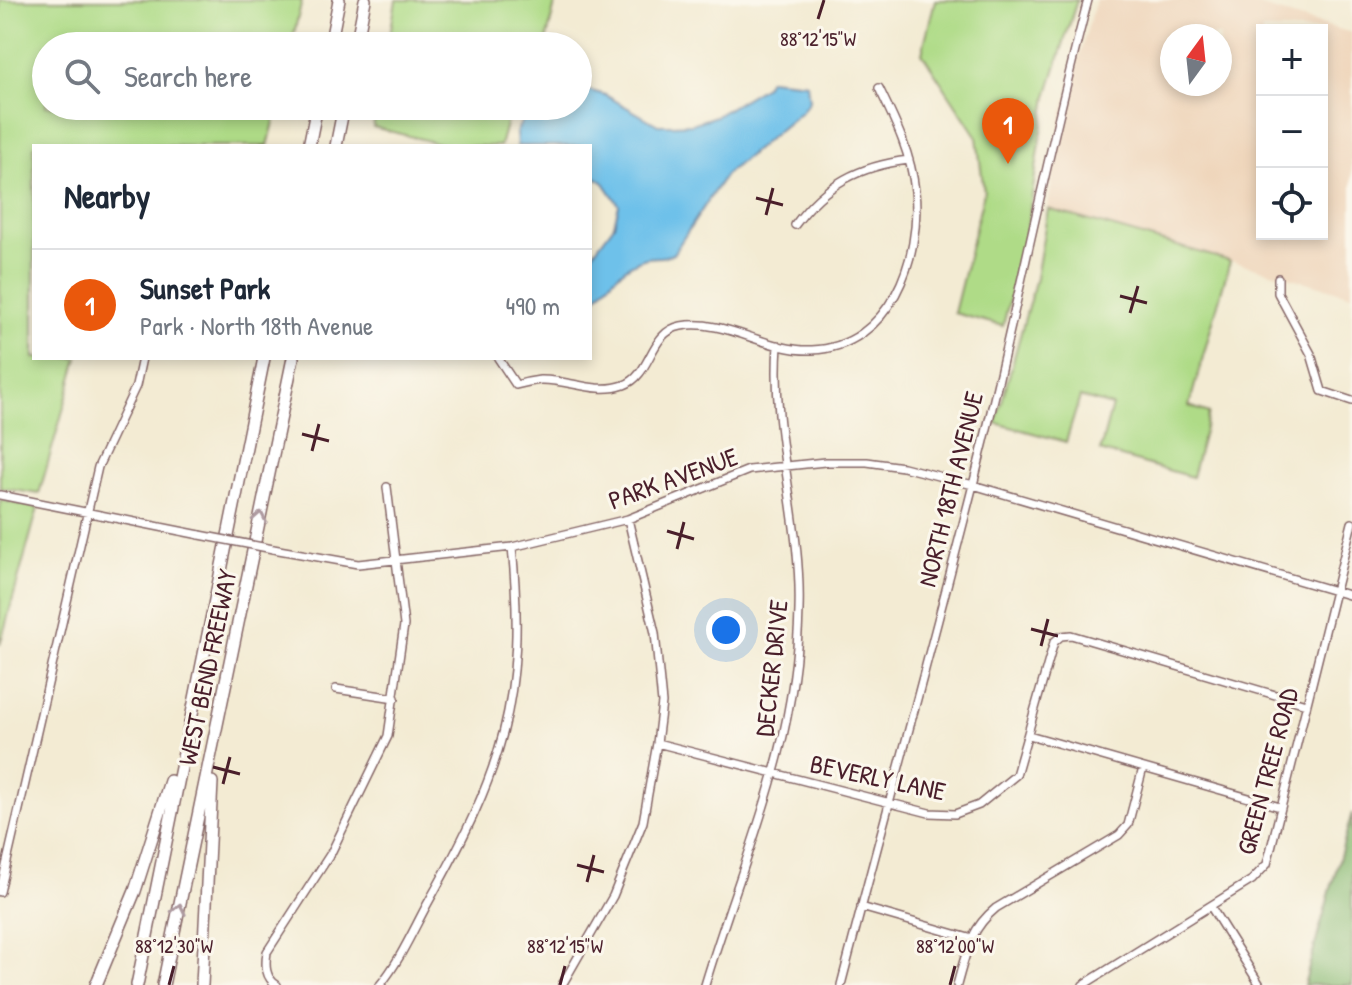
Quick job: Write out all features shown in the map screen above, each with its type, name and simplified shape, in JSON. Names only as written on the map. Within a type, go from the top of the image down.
[{"type":"highway","points":[[333,32],[339,0]]},
{"type":"highway","points":[[359,32],[365,0]]},
{"type":"highway","points":[[309,144],[314,120]]},
{"type":"highway","points":[[336,144],[341,120]]},
{"type":"highway","name":"WEST BEND FREEWAY","points":[[137,985],[264,360]]},
{"type":"highway","name":"WEST BEND FREEWAY","points":[[163,985],[293,360]]},
{"type":"highway","points":[[202,985],[213,747]]},
{"type":"highway","points":[[96,985],[135,891],[182,751]]},
{"type":"street","name":"NORTH 18TH AVENUE","points":[[841,985],[973,485],[1031,250],[1049,144],[1088,0]]},
{"type":"street","points":[[499,360],[516,385],[540,380],[605,389],[627,384],[642,370],[658,339],[679,326],[709,327],[808,350],[835,348],[862,335],[882,317],[896,295],[911,254],[915,192],[909,160],[900,131],[879,88]]},
{"type":"street","points":[[795,225],[804,213],[846,177],[873,164],[909,160]]},
{"type":"street","points":[[1278,278],[1278,293],[1311,354],[1322,391],[1352,401]]},
{"type":"street","name":"DECKER DRIVE","points":[[705,985],[775,774],[791,706],[799,612],[799,546],[775,387],[778,345]]},
{"type":"street","points":[[0,892],[98,467],[136,386],[142,360]]},
{"type":"street","name":"PARK AVENUE","points":[[0,495],[358,564],[398,562],[512,547],[628,519],[749,470],[785,465],[867,462],[903,467],[973,485],[1352,596]]},
{"type":"street","points":[[277,985],[271,981],[265,966],[267,952],[331,853],[388,736],[404,625],[387,487]]},
{"type":"street","points":[[562,985],[613,896],[643,822],[657,743],[662,703],[655,633],[628,519]]},
{"type":"street","name":"GREEN TREE ROAD","points":[[1083,985],[1211,907],[1252,880],[1267,864],[1352,523]]},
{"type":"street","points":[[380,985],[465,837],[494,773],[509,717],[516,667],[518,609],[512,547]]},
{"type":"street","name":"BEVERLY LANE","points":[[657,743],[929,813],[955,814],[979,805],[1016,775],[1054,642],[1061,636],[1071,635],[1306,704]]},
{"type":"street","points":[[336,689],[395,698]]},
{"type":"street","points":[[1029,735],[1280,807]]},
{"type":"street","points":[[957,985],[969,938],[979,922],[996,908],[1119,835],[1128,825],[1143,768]]},
{"type":"street","points":[[861,907],[969,938]]},
{"type":"street","points":[[1211,907],[1260,985]]},
{"type":"shaded area","points":[[1096,0],[1238,0],[1321,24],[1256,24],[1256,240],[1328,240],[1328,26],[1352,33],[1352,295],[1048,209],[1061,118]]},
{"type":"green space","points":[[0,0],[302,0],[294,32],[32,32],[32,120],[274,120],[268,144],[32,144],[32,360],[77,360],[39,494],[0,488]]},
{"type":"green space","points":[[396,0],[556,0],[548,32],[390,32]]},
{"type":"green space","points":[[935,0],[1077,0],[1047,96],[1028,222],[1003,326],[954,313],[984,192],[977,137],[922,53]]},
{"type":"green space","points":[[374,120],[507,120],[501,144],[441,144],[373,127]]},
{"type":"green space","points":[[1048,209],[1230,261],[1189,406],[1209,413],[1192,477],[1100,451],[1112,406],[1080,397],[1066,442],[996,423],[1036,278]]},
{"type":"green space","points":[[0,500],[38,508],[0,645]]},
{"type":"green space","points":[[1352,813],[1352,985],[1304,985]]},
{"type":"water","points":[[769,79],[807,83],[809,101],[802,111],[725,175],[673,254],[635,262],[614,278],[592,303],[592,254],[614,225],[619,205],[604,183],[592,174],[592,144],[517,144],[516,133],[522,120],[592,120],[592,91],[605,95],[658,125],[692,124],[716,116],[765,86]]},
{"type":"place","name":"Sunset Park","points":[[1008,164]]}]
